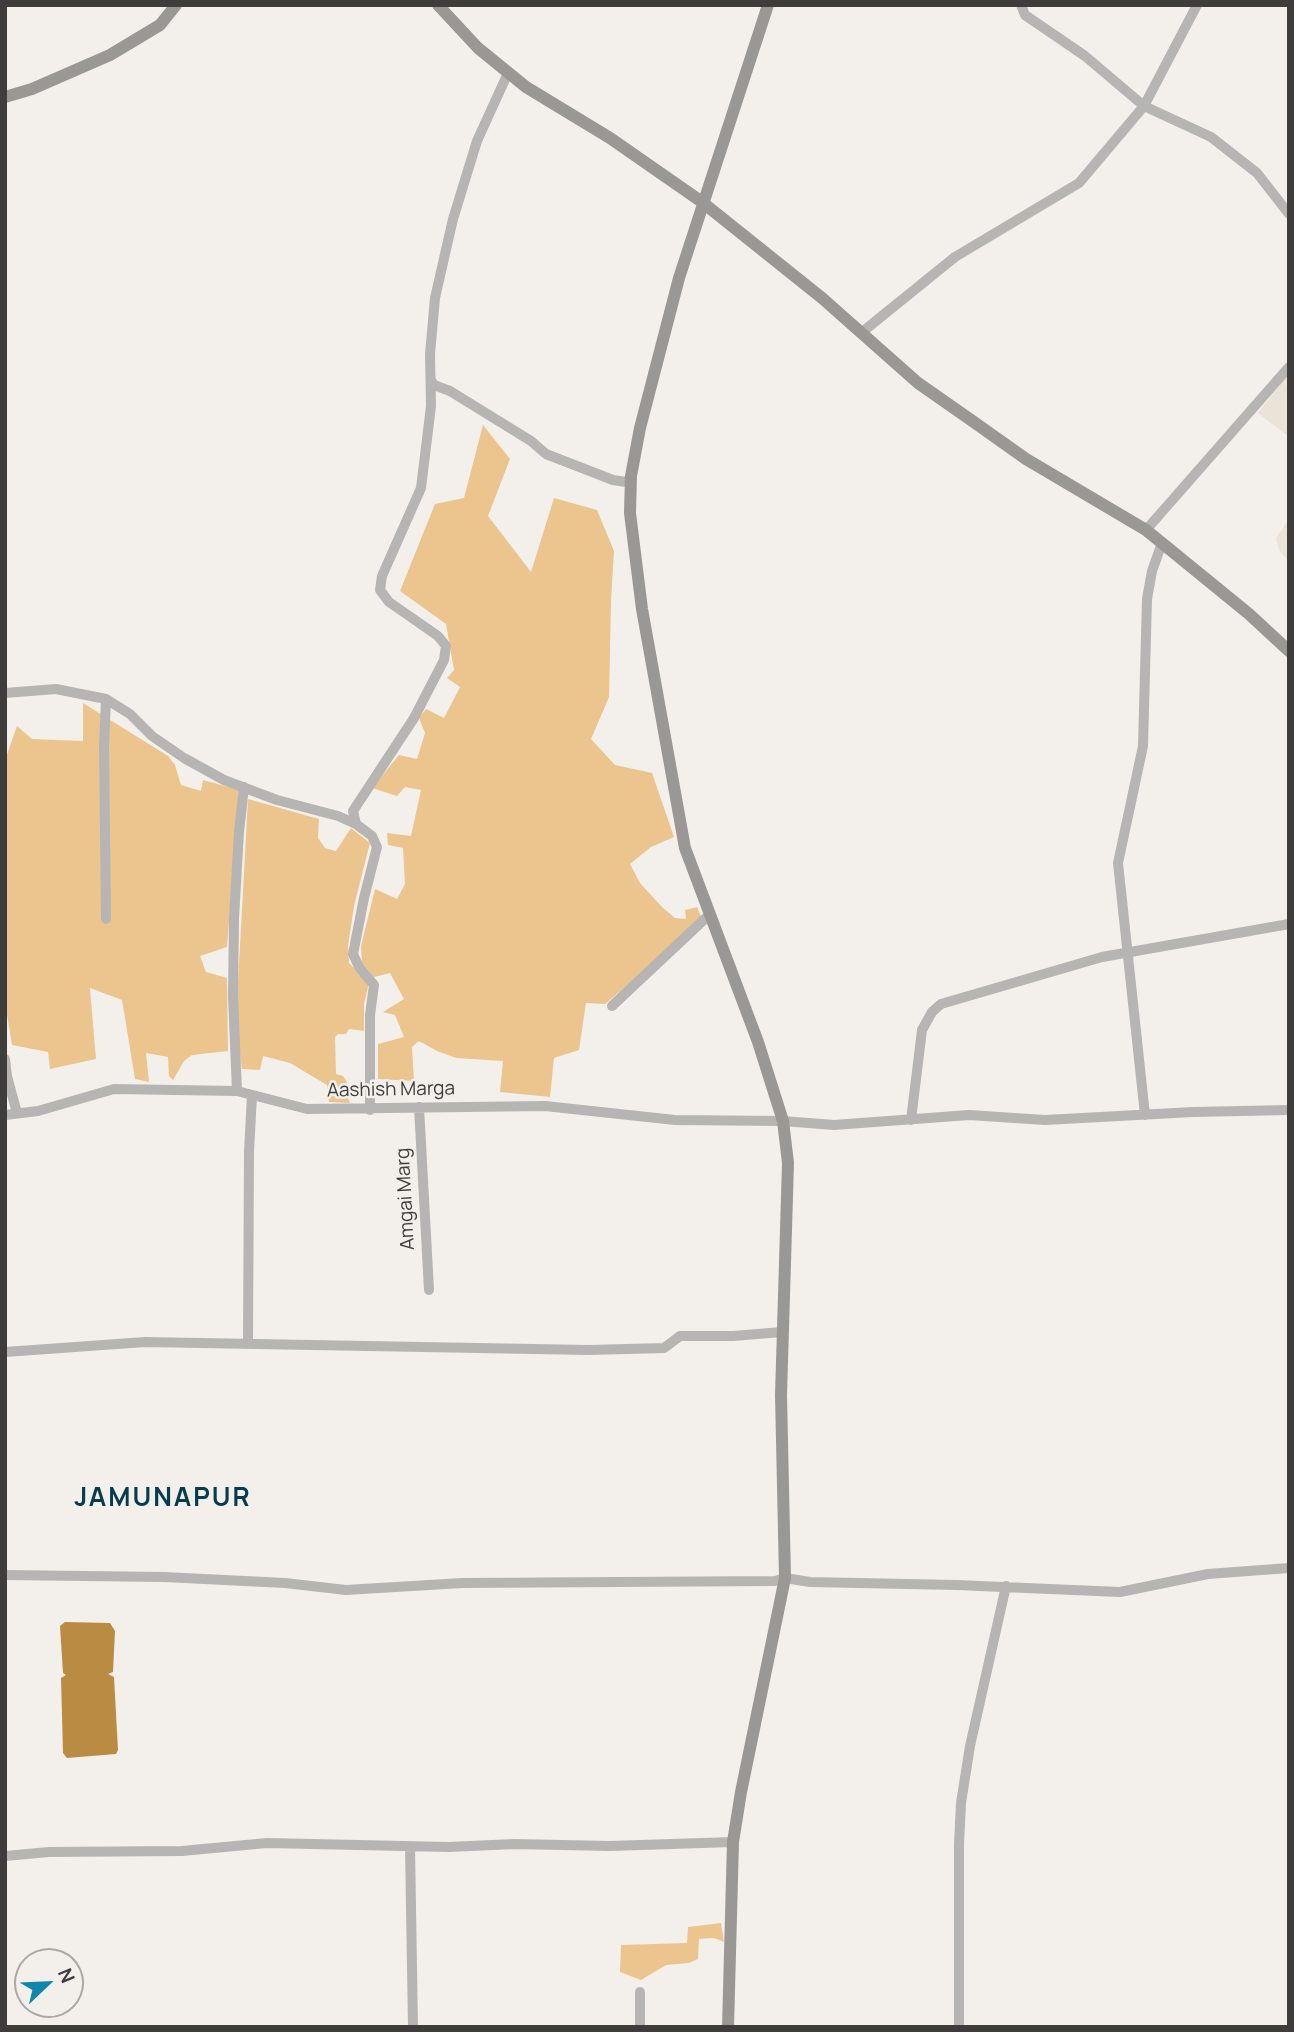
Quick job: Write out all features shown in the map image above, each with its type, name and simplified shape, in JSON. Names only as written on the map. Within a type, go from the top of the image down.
[{"type":"street","points":[[5,97],[32,89],[110,55],[160,25],[176,5]]},
{"type":"street","points":[[438,5],[478,48],[526,87],[610,138],[702,202],[822,298],[918,383],[1026,459],[1146,530],[1249,614],[1289,651]]},
{"type":"street","points":[[728,2027],[733,1842],[785,1578],[781,1395],[788,1163],[783,1121],[758,1042],[685,848],[657,703],[640,595],[631,513],[631,478],[640,428],[672,304],[702,202],[768,5]]},
{"type":"street","points":[[1021,5],[1026,15],[1085,56],[1144,106],[1211,137],[1257,173],[1289,214]]},
{"type":"street","points":[[861,333],[955,257],[1079,183],[1144,106],[1197,5]]},
{"type":"street","points":[[356,824],[353,811],[414,718],[444,660],[446,646],[438,636],[389,602],[380,590],[382,576],[421,488],[431,406],[430,354],[435,298],[453,219],[477,141],[508,72]]},
{"type":"street","points":[[1146,530],[1289,367]]},
{"type":"street","points":[[431,380],[434,385],[450,391],[531,441],[546,454],[613,480],[626,482],[631,478]]},
{"type":"street","points":[[1145,1115],[1118,863],[1143,746],[1147,599],[1152,571],[1162,542]]},
{"type":"street","points":[[5,693],[56,689],[106,699],[130,714],[152,736],[184,758],[277,800],[338,816],[356,824],[372,836],[377,848],[353,954],[359,967],[374,985],[370,1015],[370,1110]]},
{"type":"street","points":[[106,699],[106,919]]},
{"type":"street","points":[[237,1091],[233,996],[234,918],[244,787]]},
{"type":"street","points":[[612,1006],[709,915]]},
{"type":"street","points":[[911,1120],[922,1030],[932,1012],[941,1004],[1102,957],[1289,924]]},
{"type":"street","points":[[5,1059],[17,1113]]},
{"type":"street","name":"Aashish Marga","points":[[5,1115],[38,1111],[114,1089],[237,1091],[307,1109],[545,1106],[675,1120],[783,1121],[834,1125],[969,1115],[1045,1120],[1289,1110]]},
{"type":"street","points":[[248,1343],[252,1095]]},
{"type":"street","name":"Amgai Marg","points":[[419,1107],[429,1290]]},
{"type":"street","points":[[5,1352],[145,1342],[589,1350],[664,1348],[680,1336],[782,1332]]},
{"type":"street","points":[[5,1575],[164,1577],[285,1583],[346,1590],[462,1583],[775,1581],[785,1578],[810,1582],[1006,1586],[1120,1592],[1208,1574],[1289,1568]]},
{"type":"street","points":[[958,2027],[958,1858],[961,1804],[970,1746],[1006,1586]]},
{"type":"street","points":[[5,1856],[49,1852],[182,1851],[267,1843],[610,1846],[733,1842]]},
{"type":"street","points":[[410,1846],[413,2027]]},
{"type":"street","points":[[640,1992],[640,2027]]},
{"type":"shaded area","points":[[1289,373],[1289,437],[1258,413]]},
{"type":"shaded area","points":[[483,425],[510,459],[488,516],[531,572],[554,498],[597,510],[614,551],[609,697],[591,739],[615,765],[652,773],[674,837],[651,847],[630,864],[640,883],[675,918],[686,919],[685,910],[697,907],[703,921],[605,1004],[586,1003],[579,1050],[554,1058],[550,1097],[500,1092],[503,1061],[456,1058],[419,1041],[412,1047],[414,1081],[378,1079],[378,1044],[404,1037],[395,1015],[383,1012],[404,999],[390,973],[374,977],[362,963],[361,946],[375,889],[397,899],[405,884],[403,848],[388,845],[387,833],[411,836],[421,790],[405,787],[397,796],[372,788],[399,755],[417,759],[425,733],[419,718],[426,709],[444,718],[460,687],[447,678],[454,670],[446,624],[400,591],[435,504],[464,498]]},
{"type":"shaded area","points":[[1289,519],[1289,562],[1279,550],[1276,538]]},
{"type":"shaded area","points":[[83,703],[168,756],[175,765],[181,785],[201,791],[203,780],[239,790],[227,947],[200,956],[206,972],[227,978],[228,1051],[192,1055],[184,1061],[173,1080],[169,1076],[168,1057],[146,1053],[149,1082],[135,1079],[122,1000],[90,988],[96,1059],[50,1069],[48,1052],[12,1045],[5,1003],[5,760],[17,726],[32,739],[83,741]]},
{"type":"shaded area","points":[[248,799],[319,819],[318,838],[325,848],[336,851],[351,828],[370,843],[354,906],[348,946],[349,963],[369,983],[364,1004],[364,1031],[349,1029],[346,1034],[338,1034],[335,1037],[336,1074],[343,1076],[347,1082],[345,1090],[350,1103],[329,1102],[327,1085],[290,1063],[263,1056],[260,1070],[242,1069],[236,1019]]},
{"type":"shaded area","points":[[65,1622],[110,1623],[115,1631],[113,1672],[108,1674],[114,1677],[118,1750],[116,1754],[67,1758],[63,1753],[61,1678],[66,1675],[63,1673],[60,1626]]},
{"type":"shaded area","points":[[721,1923],[724,1942],[714,1938],[699,1939],[698,1959],[689,1963],[666,1965],[641,1980],[620,1972],[621,1945],[687,1943],[688,1927]]},
{"type":"district","name":"JAMUNAPUR","points":[[163,1499]]}]
